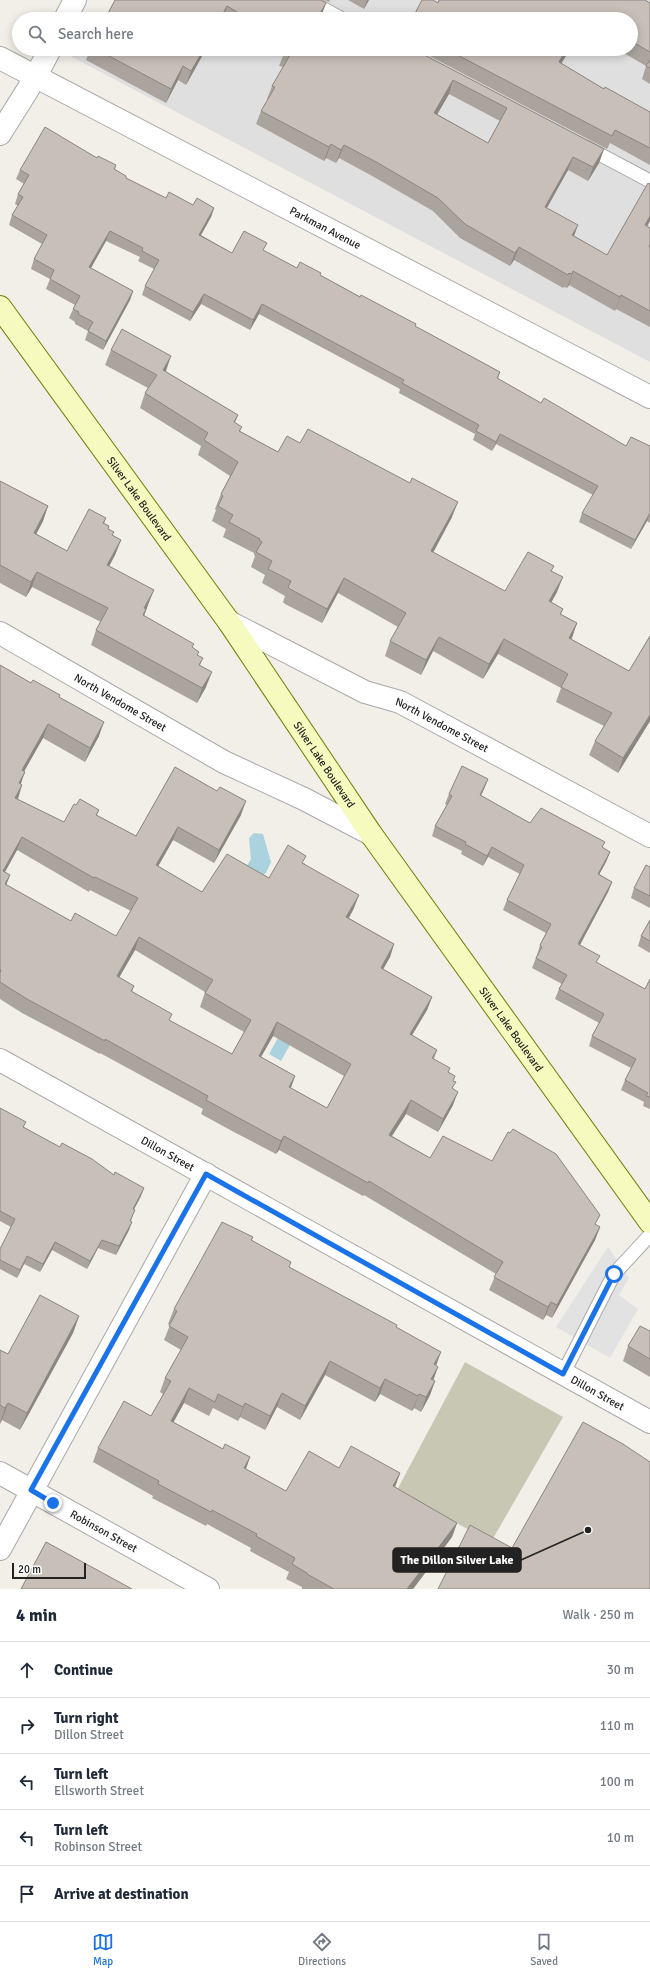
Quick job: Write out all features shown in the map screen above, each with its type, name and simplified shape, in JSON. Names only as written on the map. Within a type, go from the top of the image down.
[{"type":"main road","name":"Silver Lake Boulevard","points":[[0,307],[229,622],[371,834],[650,1222]]},
{"type":"street","points":[[69,12],[75,0]]},
{"type":"street","points":[[0,134],[36,78],[47,56]]},
{"type":"street","name":"Parkman Avenue","points":[[0,58],[650,397]]},
{"type":"street","name":"North Vendome Street","points":[[229,622],[365,692],[400,702],[650,836]]},
{"type":"street","name":"North Vendome Street","points":[[0,633],[224,762],[304,799],[371,834]]},
{"type":"street","name":"Dillon Street","points":[[0,1060],[650,1422]]},
{"type":"street","points":[[0,1549],[31,1490],[206,1174]]},
{"type":"street","name":"Robinson Street","points":[[0,1473],[208,1589]]},
{"type":"lane","points":[[308,0],[329,12]]},
{"type":"lane","points":[[573,140],[650,181]]},
{"type":"lane","points":[[563,1374],[614,1274],[650,1235]]},
{"type":"shaded area","points":[[310,0],[650,0],[650,178],[415,56],[638,56],[638,12],[332,12]]},
{"type":"shaded area","points":[[408,56],[650,185],[650,362],[72,57]]},
{"type":"shaded area","points":[[608,1247],[629,1278],[619,1295],[638,1309],[610,1358],[556,1327]]},
{"type":"shaded area","points":[[465,1362],[563,1417],[491,1542],[397,1490]]},
{"type":"water","points":[[254,833],[263,834],[271,862],[266,873],[260,877],[245,869],[251,859],[249,838]]},
{"type":"water","points":[[285,1025],[297,1032],[281,1061],[269,1054]]},
{"type":"building","points":[[115,0],[321,0],[326,3],[321,12],[237,12],[227,6],[224,12],[109,12]]},
{"type":"building","points":[[422,0],[433,0],[438,3],[439,0],[645,0],[650,3],[650,52],[638,45],[638,12],[416,12]]},
{"type":"building","points":[[109,56],[200,56],[191,71],[183,66],[171,89]]},
{"type":"building","points":[[289,56],[426,56],[604,149],[593,167],[573,157],[545,207],[578,225],[572,235],[607,255],[648,183],[650,184],[650,216],[645,225],[650,228],[650,311],[621,295],[620,297],[573,271],[572,274],[569,273],[568,275],[519,247],[515,253],[465,224],[438,198],[378,163],[344,145],[341,150],[331,144],[329,147],[261,111],[275,87],[272,86]],"holes":[[[453,80],[507,108],[488,143],[434,113]]]},
{"type":"building","points":[[459,56],[562,56],[559,62],[604,89],[605,87],[650,112],[650,148],[615,130],[612,136]]},
{"type":"building","points":[[650,60],[650,68],[646,66]]},
{"type":"building","points":[[45,127],[97,158],[98,156],[116,165],[114,169],[126,176],[126,178],[166,198],[169,192],[193,205],[197,198],[214,208],[199,235],[232,253],[244,231],[267,243],[263,250],[297,268],[300,262],[360,297],[361,295],[416,324],[415,326],[500,372],[497,378],[541,403],[544,398],[626,446],[631,437],[650,446],[650,513],[635,540],[582,513],[598,486],[500,434],[496,442],[476,431],[479,425],[402,383],[404,380],[262,304],[253,320],[204,294],[193,312],[145,286],[159,260],[142,251],[143,248],[110,231],[89,267],[133,291],[106,341],[88,331],[93,322],[78,314],[79,312],[73,309],[80,296],[50,279],[54,270],[34,259],[47,235],[12,215],[23,197],[18,194],[29,175],[20,170]]},
{"type":"building","points":[[122,329],[171,356],[163,370],[238,415],[234,422],[242,427],[239,431],[278,452],[287,436],[300,443],[308,429],[410,483],[412,478],[458,502],[431,551],[505,591],[528,552],[554,566],[551,571],[563,577],[549,601],[563,609],[560,614],[577,623],[569,638],[629,671],[650,636],[650,715],[623,758],[595,741],[612,713],[561,687],[568,674],[504,639],[489,664],[439,637],[426,660],[390,641],[406,613],[344,578],[327,609],[290,589],[288,587],[291,581],[268,569],[272,561],[256,552],[262,542],[259,540],[260,539],[229,522],[233,515],[218,506],[223,496],[221,494],[238,462],[204,440],[208,433],[145,393],[157,375],[111,350]]},
{"type":"building","points":[[0,481],[48,506],[34,533],[67,551],[89,509],[106,518],[103,523],[109,526],[108,529],[114,532],[112,535],[121,540],[107,565],[154,590],[144,608],[146,609],[143,615],[194,644],[192,647],[199,652],[197,655],[203,658],[199,665],[212,672],[202,688],[96,630],[108,608],[37,572],[31,582],[0,565]]},
{"type":"building","points":[[0,665],[31,683],[33,680],[60,695],[59,697],[104,722],[90,748],[48,724],[22,770],[25,772],[19,783],[22,785],[15,798],[64,822],[74,804],[76,805],[80,799],[99,810],[96,815],[136,836],[175,767],[217,791],[220,787],[246,801],[219,850],[178,827],[156,865],[202,892],[227,854],[269,878],[288,845],[306,856],[302,863],[359,895],[346,917],[394,944],[381,968],[432,997],[410,1034],[437,1050],[432,1058],[450,1068],[448,1072],[455,1076],[453,1081],[456,1082],[452,1088],[458,1092],[443,1119],[411,1100],[389,1135],[430,1158],[443,1136],[492,1161],[508,1132],[510,1133],[513,1129],[556,1154],[600,1215],[595,1224],[600,1227],[557,1305],[551,1302],[548,1307],[494,1277],[503,1262],[369,1181],[368,1183],[284,1136],[281,1141],[206,1100],[208,1096],[105,1039],[105,1041],[27,999],[0,982]],"holes":[[[22,837],[94,878],[95,877],[138,898],[116,936],[75,913],[71,921],[5,884],[10,875],[3,871]],[[139,937],[213,980],[205,993],[251,1020],[232,1054],[169,1020],[172,1014],[131,991],[134,986],[117,976]],[[277,1022],[351,1064],[327,1108],[289,1087],[295,1076],[259,1056]]]},
{"type":"building","points":[[462,766],[488,779],[480,795],[530,823],[541,808],[605,842],[602,847],[610,852],[598,874],[612,882],[578,944],[600,956],[596,962],[645,989],[650,979],[650,1097],[646,1096],[648,1093],[625,1080],[636,1059],[592,1036],[604,1014],[559,989],[567,975],[536,958],[542,947],[540,945],[551,924],[507,900],[524,865],[492,847],[487,856],[465,844],[466,842],[435,826],[452,796],[449,794]]},
{"type":"building","points":[[646,865],[650,867],[650,896],[634,888]]},
{"type":"building","points":[[650,920],[650,941],[641,936]]},
{"type":"building","points":[[0,1108],[26,1122],[23,1127],[60,1147],[62,1143],[92,1159],[114,1175],[115,1172],[144,1188],[133,1209],[135,1210],[130,1221],[132,1222],[119,1246],[102,1240],[90,1261],[55,1242],[43,1264],[27,1256],[20,1270],[0,1260],[0,1249],[15,1219],[0,1211]]},
{"type":"building","points":[[222,1222],[253,1237],[251,1240],[291,1262],[289,1267],[397,1325],[396,1327],[441,1352],[434,1364],[438,1367],[431,1379],[435,1381],[426,1397],[419,1394],[418,1396],[385,1379],[380,1388],[330,1361],[305,1406],[282,1393],[270,1416],[245,1403],[243,1407],[218,1394],[215,1402],[189,1388],[171,1421],[223,1449],[225,1444],[250,1457],[244,1468],[286,1491],[309,1451],[339,1468],[351,1446],[400,1473],[393,1486],[457,1523],[407,1589],[334,1589],[292,1564],[295,1558],[256,1536],[257,1534],[158,1484],[159,1481],[98,1448],[124,1401],[151,1416],[171,1381],[165,1378],[188,1337],[169,1326],[177,1311],[174,1309]]},
{"type":"building","points":[[40,1295],[79,1316],[27,1413],[8,1403],[5,1408],[0,1405],[0,1350],[8,1354]]},
{"type":"building","points":[[640,1326],[650,1331],[650,1359],[628,1346]]},
{"type":"building","points":[[583,1422],[623,1444],[650,1462],[650,1589],[438,1589],[470,1525],[512,1548]]},
{"type":"building","points":[[46,1542],[132,1589],[21,1589]]},
{"type":"place","name":"The Dillon Silver Lake","points":[[588,1530]]},
{"type":"route","points":[[53,1503],[31,1490],[206,1174],[563,1374],[614,1274]]}]
